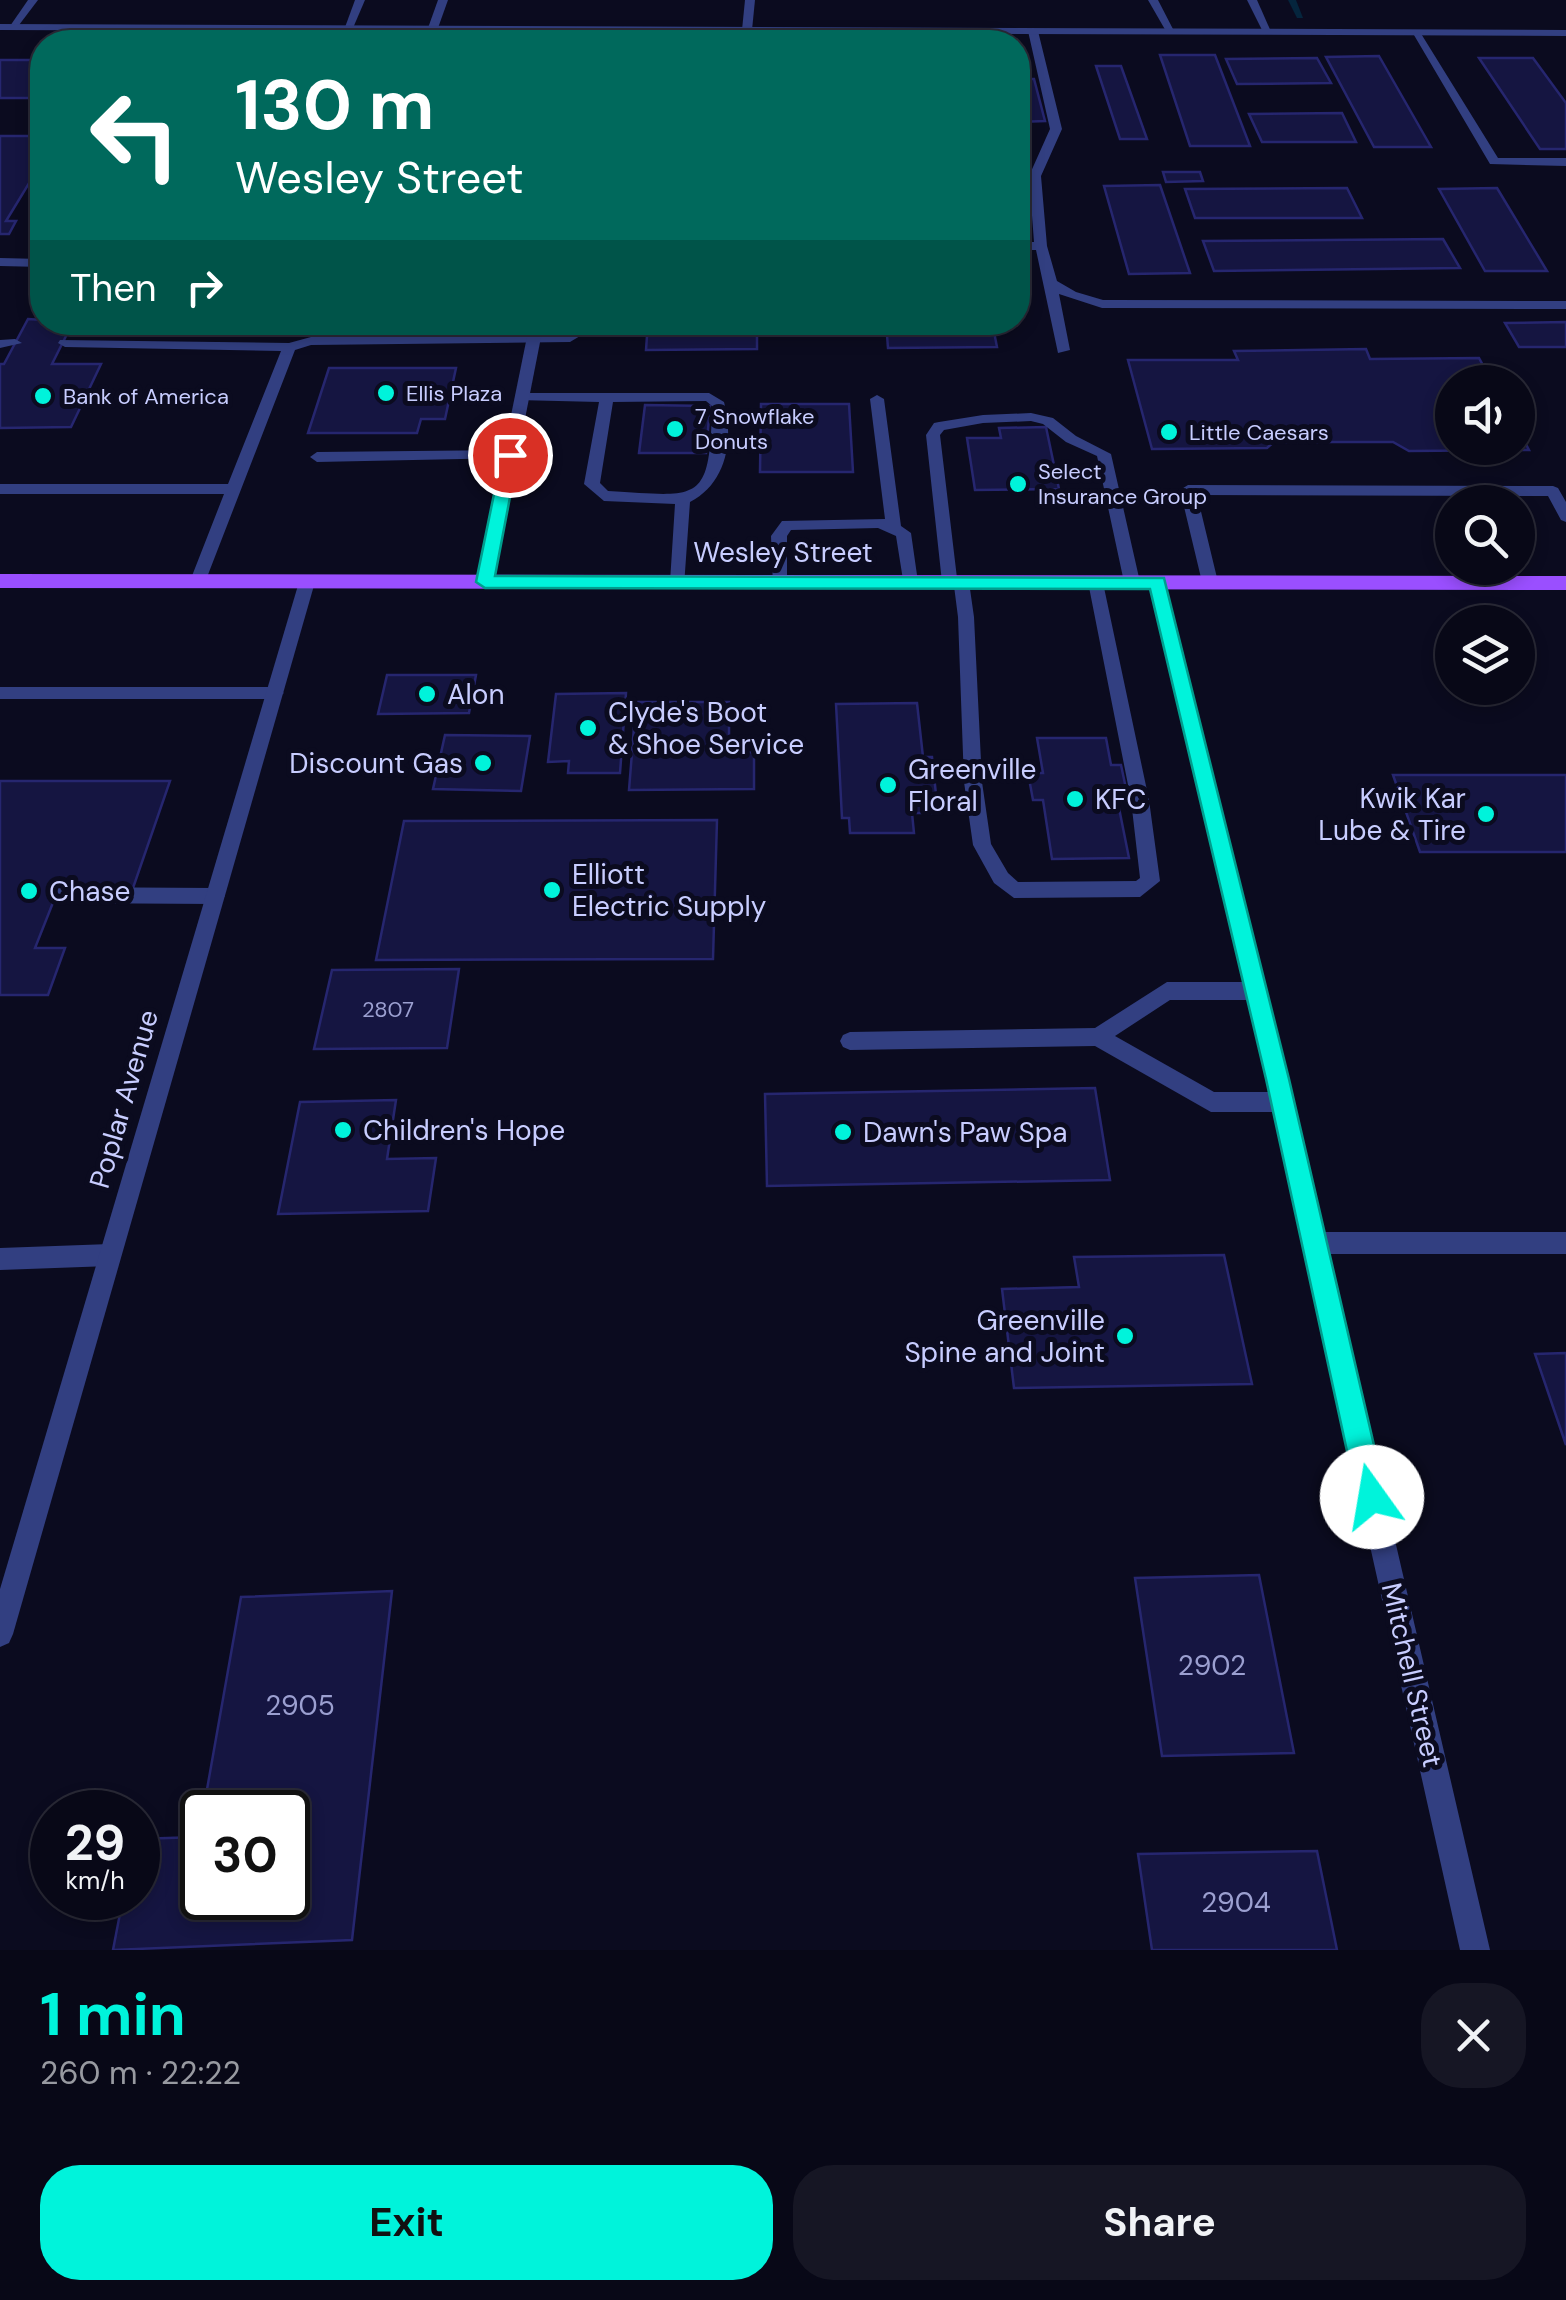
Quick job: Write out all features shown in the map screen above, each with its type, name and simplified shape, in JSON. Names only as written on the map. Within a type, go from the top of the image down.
[{"type":"main road","name":"Wesley Street","points":[[0,581],[1566,583]]},
{"type":"street","points":[[6,27],[33,0]]},
{"type":"street","points":[[348,28],[360,0]]},
{"type":"street","points":[[433,28],[443,0]]},
{"type":"street","points":[[6,27],[747,30],[750,0]]},
{"type":"street","points":[[1153,0],[1170,31]]},
{"type":"street","points":[[1252,0],[1268,32]]},
{"type":"street","points":[[1063,350],[1041,246],[1035,176],[1056,129],[1032,31],[1566,33]]},
{"type":"street","points":[[1415,32],[1494,162],[1566,162]]},
{"type":"street","points":[[1030,246],[1041,246]]},
{"type":"street","points":[[0,262],[30,262]]},
{"type":"street","points":[[1051,283],[1072,295],[1102,304],[1566,305]]},
{"type":"street","points":[[65,343],[289,347],[311,340],[423,335]]},
{"type":"street","points":[[485,582],[534,335]]},
{"type":"street","points":[[198,582],[289,347]]},
{"type":"street","points":[[522,398],[709,397],[719,405],[715,479],[702,493],[683,500],[604,496],[592,484],[607,398]]},
{"type":"street","points":[[877,399],[894,526]]},
{"type":"street","points":[[1096,582],[1140,800],[1150,882],[1140,889],[1014,890],[1001,878],[982,844],[973,782],[966,617],[955,582],[933,435],[939,426],[1031,417],[1048,421],[1104,454],[1132,582]]},
{"type":"street","points":[[318,457],[510,455]]},
{"type":"street","points":[[0,489],[234,490]]},
{"type":"street","points":[[1210,582],[1188,490],[1553,491],[1566,517]]},
{"type":"street","points":[[678,582],[683,500]]},
{"type":"street","points":[[780,582],[779,536],[787,525],[880,523],[903,533],[910,582]]},
{"type":"street","name":"Poplar Avenue","points":[[0,1634],[307,582]]},
{"type":"street","name":"Mitchell Street","points":[[1157,582],[1282,1102],[1475,1950]]},
{"type":"street","points":[[0,694],[275,692]]},
{"type":"street","points":[[56,895],[215,896]]},
{"type":"street","points":[[1098,1037],[1167,992],[1256,991]]},
{"type":"street","points":[[850,1042],[1098,1037],[1211,1102],[1282,1102]]},
{"type":"street","points":[[1314,1243],[1566,1243]]},
{"type":"street","points":[[0,1259],[110,1255]]},
{"type":"building","points":[[1160,55],[1215,55],[1250,146],[1190,146]]},
{"type":"building","points":[[1379,56],[1431,147],[1374,147],[1326,57]]},
{"type":"building","points":[[1317,58],[1331,83],[1237,84],[1226,59]]},
{"type":"building","points":[[1479,58],[1533,58],[1566,103],[1566,149],[1540,149]]},
{"type":"building","points":[[0,60],[30,60],[30,98],[0,98]]},
{"type":"building","points":[[1096,66],[1121,66],[1147,139],[1120,139]]},
{"type":"building","points":[[1030,79],[1034,79],[1045,121],[1030,122]]},
{"type":"building","points":[[1342,113],[1356,142],[1262,142],[1249,114]]},
{"type":"building","points":[[0,136],[30,136],[30,182],[6,221],[16,221],[9,234],[0,234]]},
{"type":"building","points":[[1163,172],[1200,172],[1203,181],[1166,182]]},
{"type":"building","points":[[1160,185],[1190,273],[1129,274],[1104,186]]},
{"type":"building","points":[[1347,188],[1362,218],[1195,218],[1185,189]]},
{"type":"building","points":[[1497,188],[1547,271],[1485,271],[1439,189]]},
{"type":"building","points":[[1443,239],[1460,268],[1214,271],[1203,241]]},
{"type":"building","name":"Bank of America","points":[[28,319],[30,335],[66,335],[52,364],[101,364],[71,427],[0,428],[0,364],[4,364]]},
{"type":"building","points":[[1566,322],[1566,347],[1519,347],[1505,323]]},
{"type":"building","points":[[647,335],[757,335],[757,349],[646,350]]},
{"type":"building","points":[[887,335],[995,335],[997,347],[888,348]]},
{"type":"building","points":[[1366,349],[1370,359],[1479,358],[1483,365],[1435,365],[1435,451],[1409,451],[1393,442],[1274,442],[1267,448],[1152,449],[1128,360],[1238,360],[1234,351]]},
{"type":"building","name":"Ellis Plaza","points":[[329,368],[456,368],[445,419],[421,419],[417,433],[308,433]]},
{"type":"building","points":[[761,404],[849,404],[853,472],[760,472]]},
{"type":"building","name":"7 Snowflake Donuts","points":[[645,405],[710,406],[706,453],[639,453]]},
{"type":"building","points":[[1046,427],[1059,489],[975,490],[967,438],[1001,438],[999,428]]},
{"type":"building","name":"Alon","points":[[387,675],[476,675],[469,713],[378,714]]},
{"type":"building","name":"Clyde's Boot & Shoe Service","points":[[626,693],[620,773],[568,773],[569,761],[548,762],[556,694]]},
{"type":"building","points":[[636,702],[729,702],[729,753],[754,752],[754,789],[629,790]]},
{"type":"building","name":"Greenville Floral","points":[[917,703],[923,757],[932,757],[938,813],[912,813],[914,833],[850,833],[849,818],[842,818],[836,704]]},
{"type":"building","name":"Discount Gas","points":[[445,735],[530,736],[521,791],[433,789]]},
{"type":"building","name":"KFC","points":[[1037,738],[1106,738],[1111,765],[1121,765],[1128,798],[1117,798],[1129,858],[1052,859],[1043,800],[1033,800],[1028,773],[1043,773]]},
{"type":"building","name":"Kwik Kar Lube & Tire","points":[[1393,775],[1566,775],[1566,852],[1420,852]]},
{"type":"building","name":"Chase","points":[[0,781],[170,781],[133,888],[56,895],[35,948],[65,948],[48,995],[0,995]]},
{"type":"building","name":"Elliott Electric Supply","points":[[717,820],[713,959],[376,960],[404,821]]},
{"type":"building","points":[[459,969],[447,1048],[314,1049],[332,970]]},
{"type":"building","points":[[1095,1088],[1110,1180],[767,1186],[765,1094]]},
{"type":"building","name":"Children's Hope","points":[[396,1100],[387,1159],[436,1158],[428,1211],[278,1214],[300,1102]]},
{"type":"building","name":"Greenville Spine and Joint","points":[[1224,1255],[1252,1384],[1014,1388],[1002,1289],[1079,1287],[1074,1257]]},
{"type":"building","points":[[1566,1353],[1566,1445],[1535,1354]]},
{"type":"building","points":[[1259,1575],[1294,1753],[1162,1756],[1135,1578]]},
{"type":"building","points":[[392,1591],[352,1940],[113,1950],[119,1920],[160,1920],[160,1838],[180,1838],[180,1920],[310,1920],[310,1790],[207,1790],[241,1597]]},
{"type":"building","points":[[1317,1851],[1337,1950],[1152,1950],[1138,1854]]},
{"type":"waterway","points":[[1292,0],[1300,16]]},
{"type":"place","name":"Ellis Plaza","points":[[386,393]]},
{"type":"place","name":"Bank of America","points":[[43,396]]},
{"type":"place","name":"7 Snowflake Donuts","points":[[675,429]]},
{"type":"place","name":"Little Caesars","points":[[1169,432]]},
{"type":"place","name":"Select Insurance Group","points":[[1018,484]]},
{"type":"place","name":"Alon","points":[[427,694]]},
{"type":"place","name":"Clyde's Boot & Shoe Service","points":[[588,728]]},
{"type":"place","name":"Discount Gas","points":[[483,763]]},
{"type":"place","name":"Greenville Floral","points":[[888,785]]},
{"type":"place","name":"KFC","points":[[1075,799]]},
{"type":"place","name":"Kwik Kar Lube & Tire","points":[[1486,814]]},
{"type":"place","name":"Elliott Electric Supply","points":[[552,890]]},
{"type":"place","name":"Chase","points":[[29,891]]},
{"type":"place","name":"Children's Hope","points":[[343,1130]]},
{"type":"place","name":"Dawn's Paw Spa","points":[[843,1132]]},
{"type":"place","name":"Greenville Spine and Joint","points":[[1125,1336]]},
{"type":"route","points":[[510,455],[485,582],[1157,582],[1278,1079],[1372,1497]]}]
